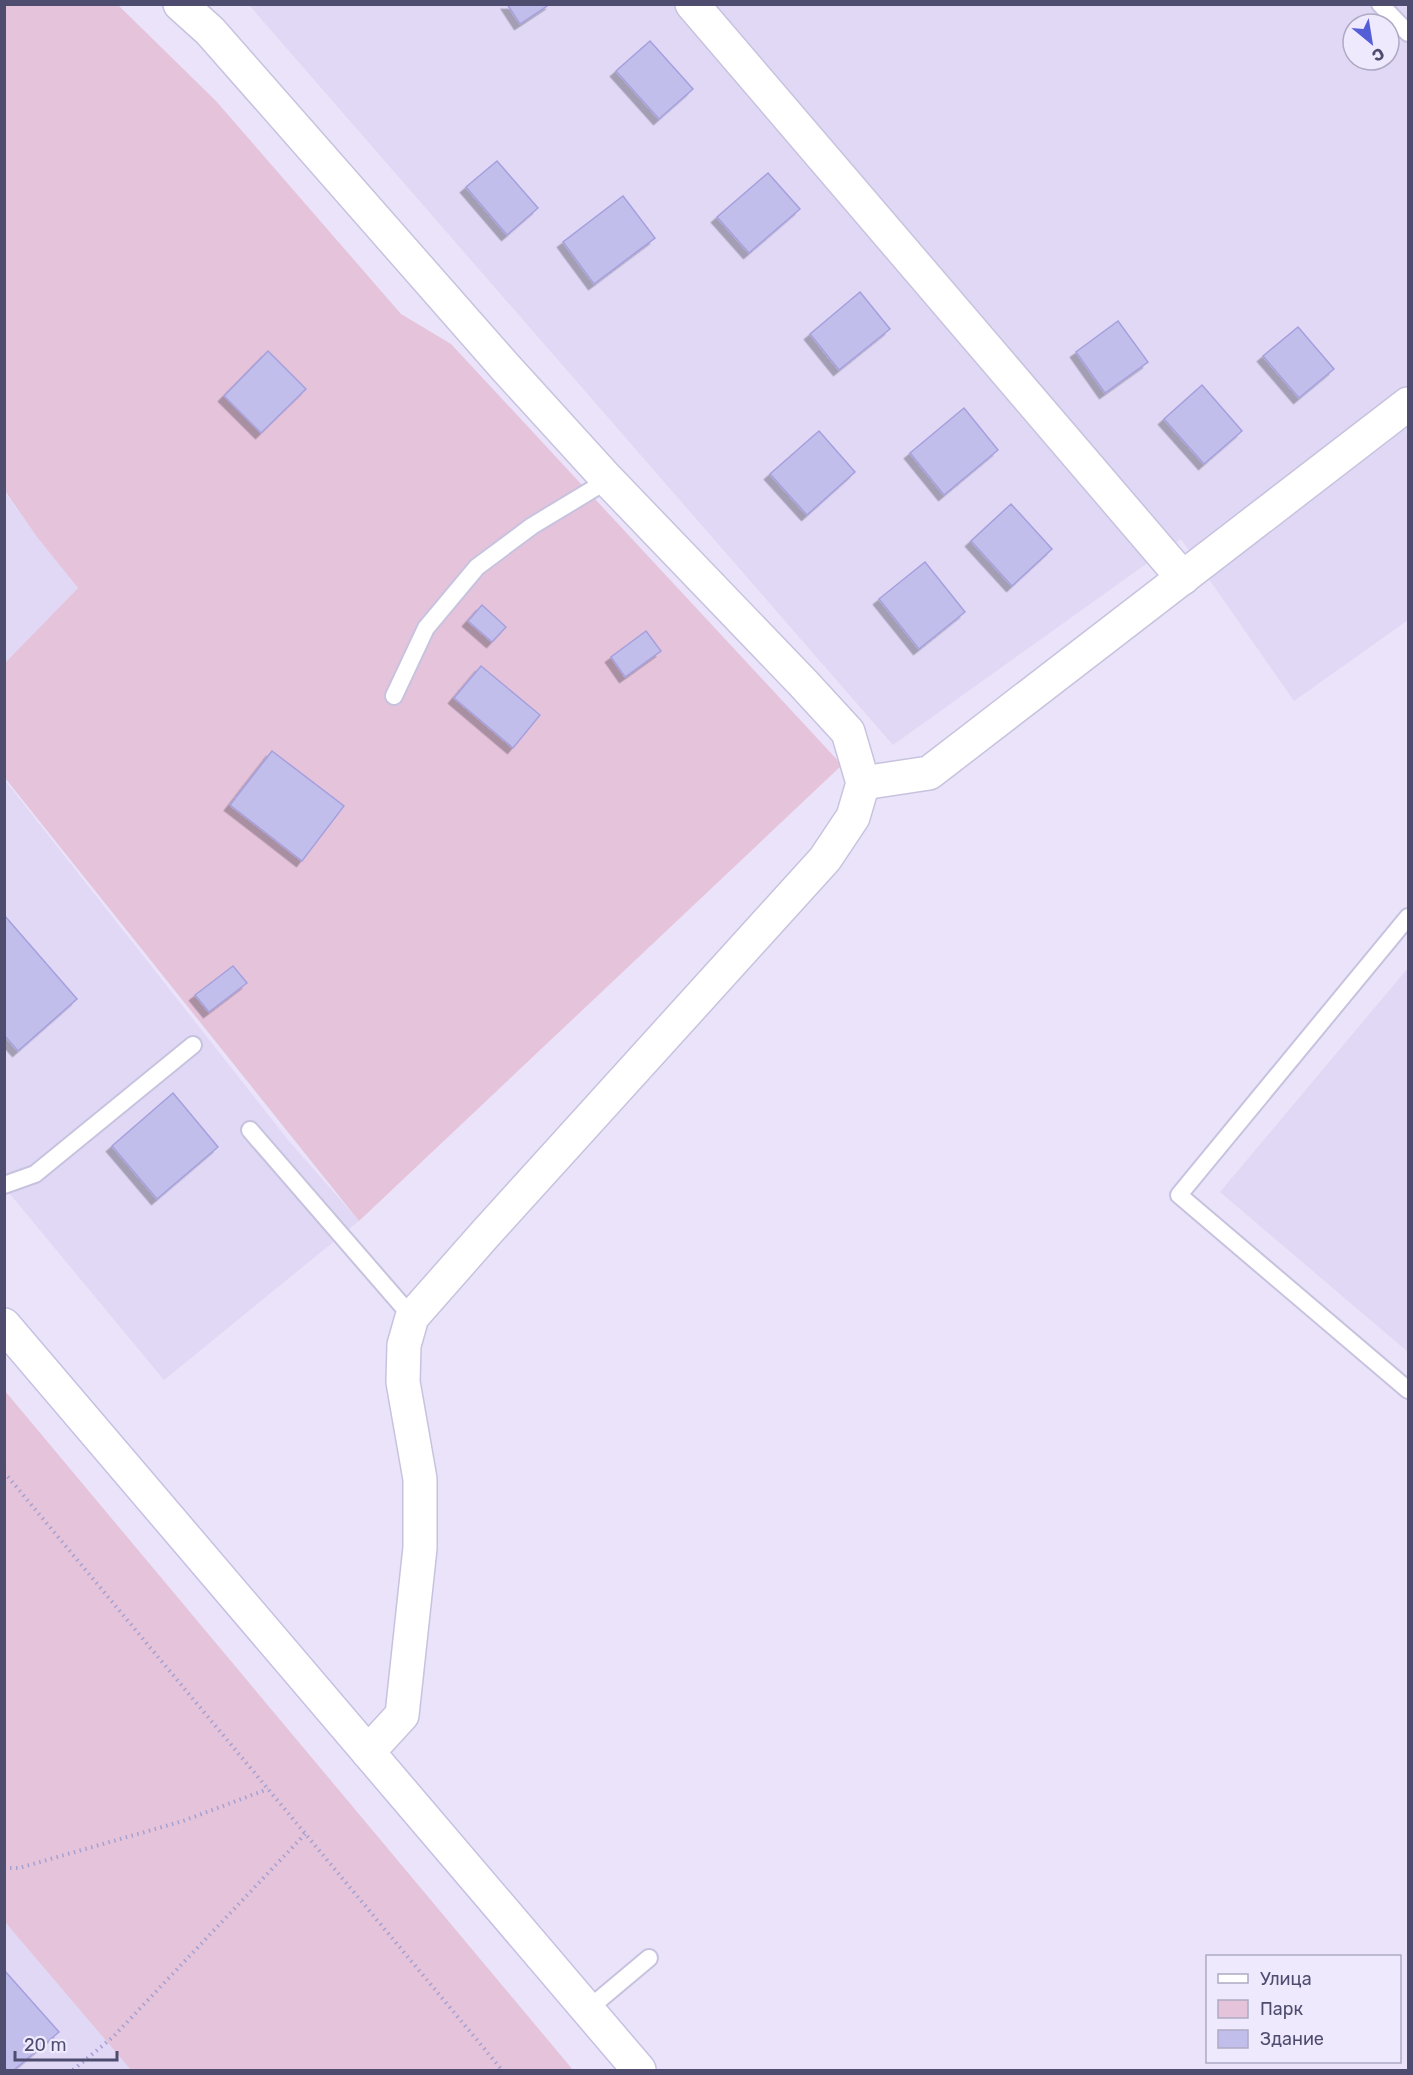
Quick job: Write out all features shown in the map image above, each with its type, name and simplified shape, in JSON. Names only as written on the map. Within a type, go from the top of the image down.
[{"type":"street","points":[[180,4],[210,31],[506,368],[608,480],[848,732],[863,783],[853,817],[825,859],[412,1317],[404,1345],[403,1382],[420,1479],[420,1548],[402,1715],[368,1752]]},
{"type":"street","points":[[692,4],[1183,578]]},
{"type":"street","points":[[863,783],[929,774],[1408,404]]},
{"type":"street","points":[[4,1325],[639,2070]]},
{"type":"lane","points":[[1380,4],[1408,33]]},
{"type":"lane","points":[[394,696],[426,628],[477,567],[532,526],[608,480]]},
{"type":"lane","points":[[1408,917],[1179,1195],[1408,1390]]},
{"type":"lane","points":[[4,1185],[36,1174],[193,1045]]},
{"type":"lane","points":[[250,1130],[412,1317]]},
{"type":"lane","points":[[587,2010],[649,1959]]},
{"type":"path","points":[[4,1472],[502,2070]]},
{"type":"path","points":[[4,1868],[19,1868],[183,1821],[268,1789]]},
{"type":"path","points":[[73,2070],[113,2037],[305,1834]]},
{"type":"shaded area","points":[[249,5],[1408,5],[1408,620],[1294,701],[1181,539],[893,745]]},
{"type":"shaded area","points":[[4,491],[78,588],[5,663]]},
{"type":"shaded area","points":[[4,779],[288,1140],[359,1221],[164,1380],[5,1188]]},
{"type":"shaded area","points":[[1408,968],[1408,1352],[1220,1192]]},
{"type":"shaded area","points":[[5,1922],[131,2070],[5,2070]]},
{"type":"green space","points":[[5,4],[118,5],[216,101],[401,314],[451,344],[842,765],[359,1221],[5,778],[5,663],[78,588],[37,537],[5,491]]},
{"type":"green space","points":[[4,1391],[573,2070],[131,2070],[5,1922]]},
{"type":"building","points":[[507,4],[550,4],[520,24]]},
{"type":"building","points":[[650,41],[693,89],[659,119],[616,71]]},
{"type":"building","points":[[497,161],[538,208],[507,235],[466,187]]},
{"type":"building","points":[[768,173],[800,209],[749,253],[717,217]]},
{"type":"building","points":[[623,196],[655,238],[594,284],[563,242]]},
{"type":"building","points":[[860,292],[890,329],[839,370],[810,334]]},
{"type":"building","points":[[1118,321],[1148,362],[1105,393],[1076,352]]},
{"type":"building","points":[[1298,327],[1334,369],[1299,398],[1263,356]]},
{"type":"building","points":[[268,351],[306,389],[261,433],[224,396]]},
{"type":"building","points":[[1202,385],[1242,431],[1204,464],[1164,419]]},
{"type":"building","points":[[964,408],[998,450],[944,495],[910,453]]},
{"type":"building","points":[[819,431],[855,472],[807,515],[770,474]]},
{"type":"building","points":[[1011,504],[1052,549],[1012,586],[971,541]]},
{"type":"building","points":[[925,562],[965,612],[919,649],[879,599]]},
{"type":"building","points":[[482,605],[506,627],[492,642],[468,621]]},
{"type":"building","points":[[646,631],[661,651],[625,677],[611,657]]},
{"type":"building","points":[[481,666],[540,715],[513,748],[454,698]]},
{"type":"building","points":[[272,751],[344,806],[302,861],[230,805]]},
{"type":"building","points":[[4,915],[77,999],[18,1051],[4,1035]]},
{"type":"building","points":[[233,966],[247,983],[209,1012],[195,995]]},
{"type":"building","points":[[173,1093],[218,1147],[157,1199],[112,1146]]},
{"type":"building","points":[[4,1970],[59,2032],[14,2070],[7,2070],[4,2067]]}]
